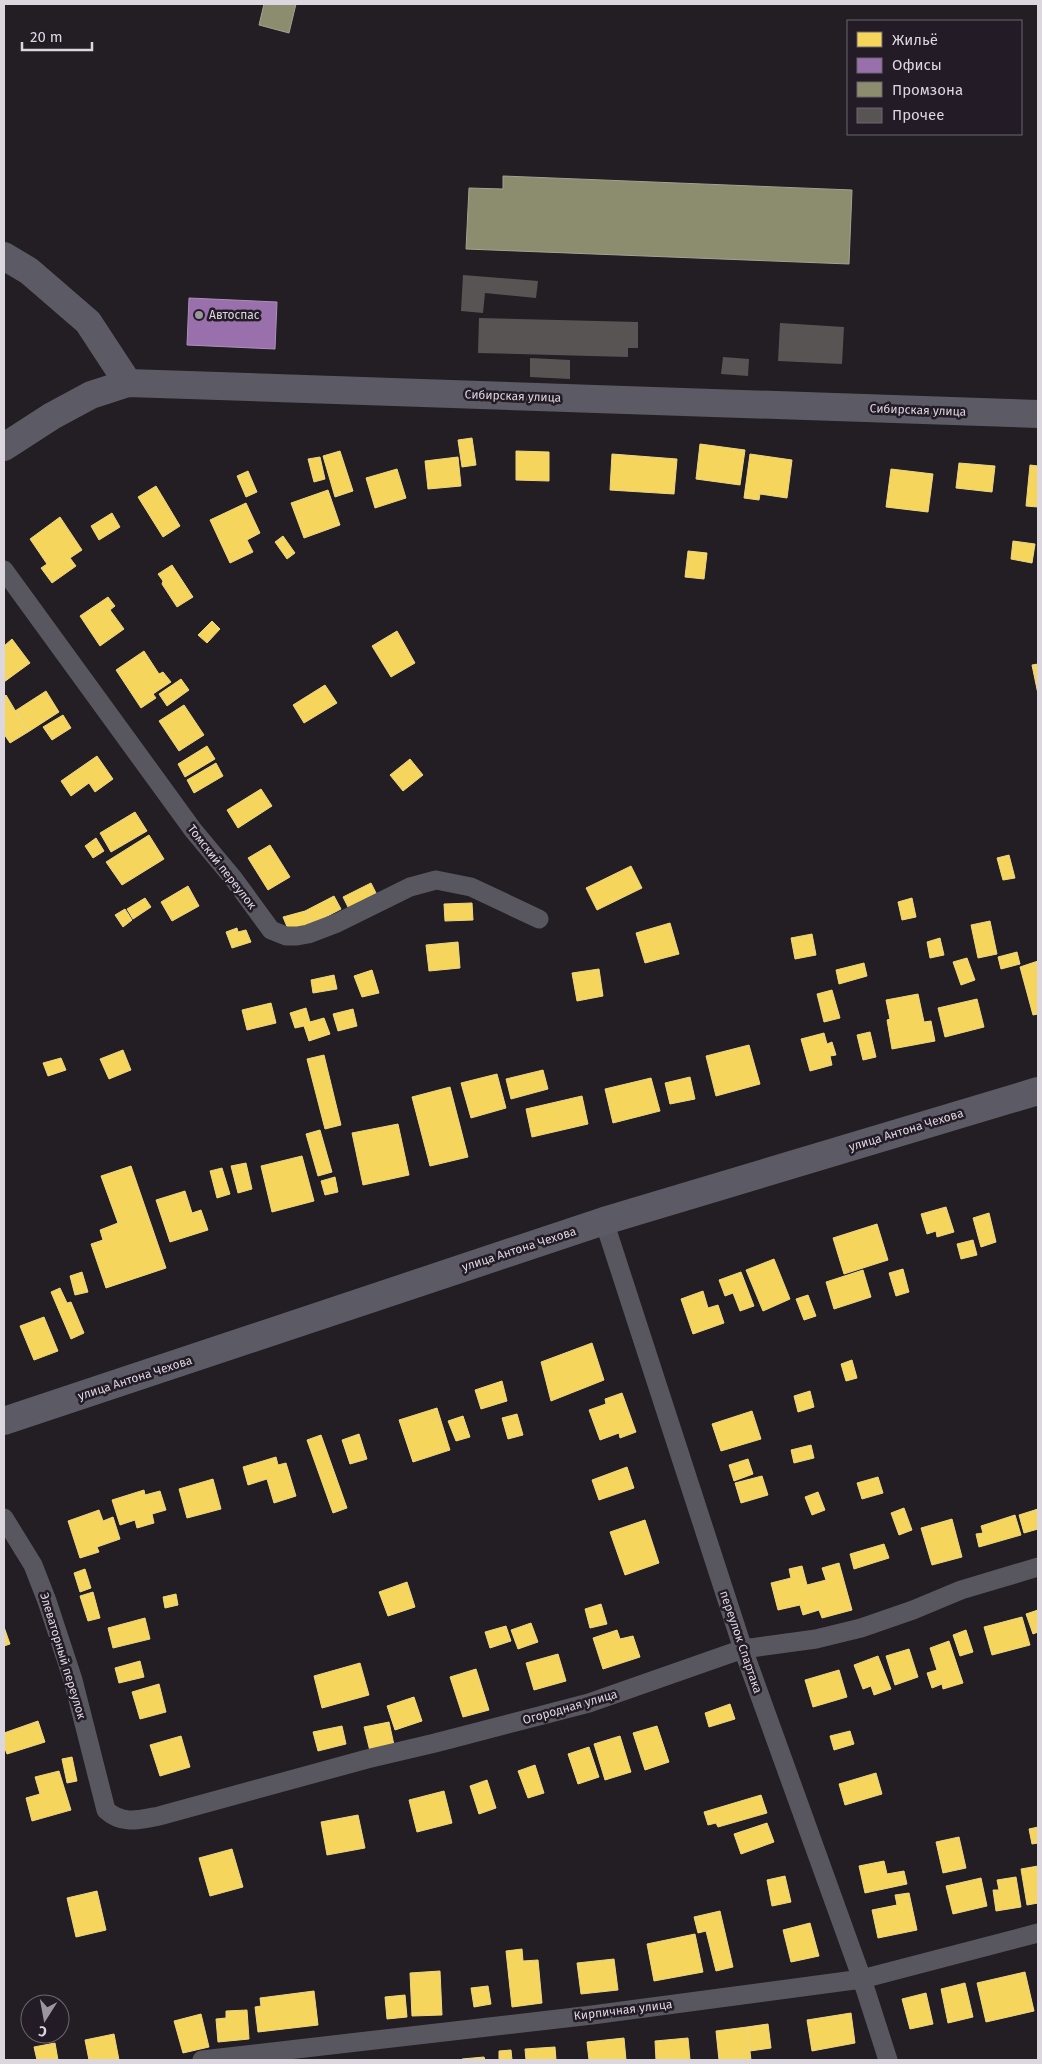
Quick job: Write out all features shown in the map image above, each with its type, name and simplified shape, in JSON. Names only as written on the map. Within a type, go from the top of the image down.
[{"type":"street","points":[[4,256],[29,270],[88,322],[128,384]]},
{"type":"street","name":"Сибирская улица","points":[[4,447],[52,416],[91,395],[128,384],[1038,414]]},
{"type":"street","name":"Томский переулок","points":[[4,570],[193,830],[234,878],[271,930],[286,936],[308,934],[337,923],[410,887],[436,880],[471,887],[539,919]]},
{"type":"street","name":"улица Антона Чехова","points":[[4,1421],[604,1221],[1038,1091]]},
{"type":"street","name":"переулок Спартака","points":[[604,1221],[742,1649],[862,1979],[888,2060]]},
{"type":"street","name":"Элеваторный переулок","points":[[4,1518],[32,1565],[47,1601],[73,1680],[103,1803]]},
{"type":"street","name":"Огородная улица","points":[[103,1803],[106,1810],[118,1820],[139,1820],[159,1816],[368,1758],[435,1743],[589,1703],[742,1649],[816,1639],[861,1628],[913,1610],[961,1590],[1038,1567]]},
{"type":"street","name":"Кирпичная улица","points":[[202,2060],[592,2015],[862,1979],[1038,1933]]},
{"type":"building: Жильё","points":[[472,438],[476,465],[462,467],[458,440]]},
{"type":"building: Жильё","points":[[700,444],[745,450],[740,485],[696,479]]},
{"type":"building: Жильё","points":[[340,451],[353,491],[335,497],[323,456]]},
{"type":"building: Жильё","points":[[516,451],[549,452],[549,481],[516,480]]},
{"type":"building: Жильё","points":[[612,454],[677,459],[674,494],[610,490]]},
{"type":"building: Жильё","points":[[750,454],[792,460],[787,498],[760,494],[759,500],[744,498]]},
{"type":"building: Жильё","points":[[320,457],[325,479],[314,482],[308,459]]},
{"type":"building: Жильё","points":[[458,457],[461,486],[428,489],[425,461]]},
{"type":"building: Жильё","points":[[959,463],[995,466],[992,492],[956,488]]},
{"type":"building: Жильё","points":[[1030,465],[1038,466],[1038,507],[1026,506]]},
{"type":"building: Жильё","points":[[397,469],[406,498],[375,508],[366,478]]},
{"type":"building: Жильё","points":[[891,469],[933,474],[928,512],[886,507]]},
{"type":"building: Жильё","points":[[248,471],[257,492],[246,497],[237,476]]},
{"type":"building: Жильё","points":[[156,486],[180,526],[163,537],[138,497]]},
{"type":"building: Жильё","points":[[328,490],[340,525],[304,538],[291,503]]},
{"type":"building: Жильё","points":[[246,503],[260,533],[247,540],[253,552],[230,563],[210,520]]},
{"type":"building: Жильё","points":[[112,513],[120,527],[99,540],[91,526]]},
{"type":"building: Жильё","points":[[60,517],[82,550],[70,558],[76,566],[52,583],[41,568],[47,564],[30,539]]},
{"type":"building: Жильё","points":[[283,536],[295,553],[287,559],[275,542]]},
{"type":"building: Жильё","points":[[1013,541],[1035,544],[1032,563],[1011,559]]},
{"type":"building: Жильё","points":[[688,551],[707,553],[704,579],[685,577]]},
{"type":"building: Жильё","points":[[172,565],[193,597],[177,607],[162,584],[163,581],[158,574]]},
{"type":"building: Жильё","points":[[108,597],[115,606],[110,610],[124,629],[100,646],[80,616]]},
{"type":"building: Жильё","points":[[212,621],[220,629],[207,643],[198,635]]},
{"type":"building: Жильё","points":[[397,631],[415,663],[391,677],[372,646]]},
{"type":"building: Жильё","points":[[12,639],[30,663],[4,682],[4,646]]},
{"type":"building: Жильё","points":[[144,651],[159,674],[163,672],[171,682],[153,694],[156,698],[141,708],[116,670]]},
{"type":"building: Жильё","points":[[1038,664],[1038,694],[1032,665]]},
{"type":"building: Жильё","points":[[181,679],[189,690],[167,706],[159,694]]},
{"type":"building: Жильё","points":[[325,685],[337,703],[304,723],[293,705]]},
{"type":"building: Жильё","points":[[46,691],[59,712],[28,732],[15,711]]},
{"type":"building: Жильё","points":[[6,695],[28,732],[10,743],[4,734],[4,697]]},
{"type":"building: Жильё","points":[[184,705],[204,735],[179,751],[159,721]]},
{"type":"building: Жильё","points":[[63,715],[71,728],[52,740],[43,727]]},
{"type":"building: Жильё","points":[[207,746],[215,759],[185,777],[178,764]]},
{"type":"building: Жильё","points":[[97,756],[113,779],[95,792],[89,783],[71,796],[61,781]]},
{"type":"building: Жильё","points":[[410,759],[423,775],[403,791],[390,775]]},
{"type":"building: Жильё","points":[[216,763],[223,776],[194,793],[187,780]]},
{"type":"building: Жильё","points":[[261,789],[272,806],[238,828],[227,810]]},
{"type":"building: Жильё","points":[[135,812],[147,831],[111,852],[100,833]]},
{"type":"building: Жильё","points":[[149,835],[164,859],[122,885],[106,862]]},
{"type":"building: Жильё","points":[[96,838],[104,851],[93,858],[85,846]]},
{"type":"building: Жильё","points":[[270,845],[290,877],[268,890],[248,858]]},
{"type":"building: Жильё","points":[[1009,855],[1015,878],[1003,880],[997,858]]},
{"type":"building: Жильё","points":[[631,866],[642,888],[597,910],[586,888]]},
{"type":"building: Жильё","points":[[371,883],[377,895],[349,909],[343,897]]},
{"type":"building: Жильё","points":[[188,886],[199,906],[172,921],[161,902]]},
{"type":"building: Жильё","points":[[334,896],[341,909],[312,924],[305,911]]},
{"type":"building: Жильё","points":[[145,898],[151,907],[133,919],[127,909]]},
{"type":"building: Жильё","points":[[912,898],[916,917],[902,920],[898,902]]},
{"type":"building: Жильё","points":[[472,903],[473,920],[445,921],[444,904]]},
{"type":"building: Жильё","points":[[125,909],[132,920],[123,927],[115,915]]},
{"type":"building: Жильё","points":[[305,911],[312,924],[288,929],[283,917]]},
{"type":"building: Жильё","points":[[990,921],[997,954],[978,958],[971,925]]},
{"type":"building: Жильё","points":[[670,923],[679,954],[645,963],[636,933]]},
{"type":"building: Жильё","points":[[237,928],[238,932],[246,930],[251,942],[232,948],[226,932]]},
{"type":"building: Жильё","points":[[812,934],[816,955],[795,959],[791,938]]},
{"type":"building: Жильё","points":[[940,938],[944,955],[930,958],[927,942]]},
{"type":"building: Жильё","points":[[458,942],[460,968],[429,971],[426,945]]},
{"type":"building: Жильё","points":[[1017,952],[1020,964],[1001,969],[998,957]]},
{"type":"building: Жильё","points":[[967,958],[975,980],[961,985],[953,962]]},
{"type":"building: Жильё","points":[[1038,961],[1038,1014],[1033,1015],[1020,967]]},
{"type":"building: Жильё","points":[[864,963],[867,976],[839,984],[836,970]]},
{"type":"building: Жильё","points":[[599,969],[603,996],[577,1001],[572,973]]},
{"type":"building: Жильё","points":[[372,970],[379,993],[362,997],[354,976]]},
{"type":"building: Жильё","points":[[334,975],[337,989],[313,993],[311,980]]},
{"type":"building: Жильё","points":[[832,990],[840,1018],[824,1022],[817,994]]},
{"type":"building: Жильё","points":[[918,994],[924,1022],[931,1021],[935,1041],[892,1049],[887,1020],[890,1019],[886,1000]]},
{"type":"building: Жильё","points":[[977,999],[984,1027],[945,1037],[938,1008]]},
{"type":"building: Жильё","points":[[271,1003],[276,1023],[247,1030],[242,1010]]},
{"type":"building: Жильё","points":[[306,1008],[310,1022],[324,1018],[330,1034],[309,1041],[304,1026],[295,1028],[290,1013]]},
{"type":"building: Жильё","points":[[353,1009],[357,1026],[338,1031],[333,1014]]},
{"type":"building: Жильё","points":[[870,1032],[876,1057],[863,1060],[857,1035]]},
{"type":"building: Жильё","points":[[824,1033],[827,1044],[832,1042],[836,1055],[830,1056],[832,1065],[810,1071],[801,1039]]},
{"type":"building: Жильё","points":[[749,1045],[760,1084],[716,1096],[706,1056]]},
{"type":"building: Жильё","points":[[123,1050],[131,1070],[109,1079],[100,1059]]},
{"type":"building: Жильё","points":[[324,1055],[341,1125],[325,1129],[307,1059]]},
{"type":"building: Жильё","points":[[61,1058],[66,1070],[48,1076],[43,1063]]},
{"type":"building: Жильё","points":[[543,1070],[548,1089],[511,1099],[506,1079]]},
{"type":"building: Жильё","points":[[497,1074],[506,1108],[471,1118],[461,1083]]},
{"type":"building: Жильё","points":[[690,1077],[695,1099],[670,1104],[665,1083]]},
{"type":"building: Жильё","points":[[651,1078],[660,1111],[613,1123],[605,1089]]},
{"type":"building: Жильё","points":[[450,1087],[468,1157],[430,1166],[412,1097]]},
{"type":"building: Жильё","points":[[582,1096],[588,1124],[532,1137],[526,1109]]},
{"type":"building: Жильё","points":[[398,1124],[409,1175],[363,1185],[352,1133]]},
{"type":"building: Жильё","points":[[320,1130],[332,1172],[318,1176],[306,1134]]},
{"type":"building: Жильё","points":[[302,1156],[314,1201],[272,1212],[261,1166]]},
{"type":"building: Жильё","points":[[246,1163],[252,1189],[238,1193],[231,1166]]},
{"type":"building: Жильё","points":[[131,1166],[166,1268],[106,1288],[91,1244],[103,1240],[100,1230],[118,1223],[101,1176]]},
{"type":"building: Жильё","points":[[222,1168],[230,1194],[217,1198],[210,1171]]},
{"type":"building: Жильё","points":[[335,1177],[338,1192],[325,1195],[321,1181]]},
{"type":"building: Жильё","points":[[185,1191],[192,1213],[201,1210],[208,1230],[170,1242],[156,1200]]},
{"type":"building: Жильё","points":[[946,1207],[954,1232],[937,1237],[936,1231],[927,1234],[921,1214]]},
{"type":"building: Жильё","points":[[989,1213],[996,1242],[981,1247],[973,1218]]},
{"type":"building: Жильё","points":[[877,1224],[888,1260],[844,1274],[833,1238]]},
{"type":"building: Жильё","points":[[973,1240],[977,1255],[961,1259],[957,1244]]},
{"type":"building: Жильё","points":[[774,1259],[790,1299],[763,1311],[746,1270]]},
{"type":"building: Жильё","points":[[903,1269],[909,1292],[896,1296],[889,1273]]},
{"type":"building: Жильё","points":[[863,1270],[871,1297],[834,1309],[826,1282]]},
{"type":"building: Жильё","points":[[82,1272],[88,1292],[75,1295],[70,1276]]},
{"type":"building: Жильё","points":[[741,1272],[754,1306],[740,1311],[733,1293],[725,1296],[719,1280]]},
{"type":"building: Жильё","points":[[60,1288],[67,1303],[71,1302],[84,1333],[71,1339],[51,1292]]},
{"type":"building: Жильё","points":[[703,1291],[708,1308],[718,1305],[724,1323],[693,1334],[681,1299]]},
{"type":"building: Жильё","points":[[808,1295],[816,1316],[804,1320],[796,1299]]},
{"type":"building: Жильё","points":[[44,1317],[58,1351],[34,1360],[20,1326]]},
{"type":"building: Жильё","points":[[592,1343],[604,1380],[551,1401],[541,1362]]},
{"type":"building: Жильё","points":[[852,1360],[857,1378],[846,1381],[841,1364]]},
{"type":"building: Жильё","points":[[502,1381],[507,1401],[481,1409],[475,1390]]},
{"type":"building: Жильё","points":[[810,1391],[814,1407],[798,1412],[794,1396]]},
{"type":"building: Жильё","points":[[622,1393],[636,1432],[620,1438],[619,1433],[600,1440],[589,1410],[606,1404],[605,1399]]},
{"type":"building: Жильё","points":[[437,1408],[450,1450],[413,1462],[399,1420]]},
{"type":"building: Жильё","points":[[752,1411],[761,1439],[721,1451],[712,1424]]},
{"type":"building: Жильё","points":[[517,1414],[523,1435],[508,1439],[502,1418]]},
{"type":"building: Жильё","points":[[463,1416],[470,1437],[456,1441],[448,1421]]},
{"type":"building: Жильё","points":[[359,1434],[367,1459],[350,1464],[342,1440]]},
{"type":"building: Жильё","points":[[321,1435],[347,1508],[333,1513],[307,1440]]},
{"type":"building: Жильё","points":[[811,1445],[814,1458],[794,1463],[791,1450]]},
{"type":"building: Жильё","points":[[276,1457],[278,1465],[286,1463],[296,1496],[274,1503],[267,1479],[248,1485],[243,1467]]},
{"type":"building: Жильё","points":[[748,1459],[753,1474],[734,1481],[729,1465]]},
{"type":"building: Жильё","points":[[627,1467],[634,1488],[599,1500],[592,1480]]},
{"type":"building: Жильё","points":[[762,1476],[768,1495],[741,1503],[735,1483]]},
{"type":"building: Жильё","points":[[878,1477],[883,1493],[862,1499],[857,1483]]},
{"type":"building: Жильё","points":[[213,1479],[221,1509],[187,1518],[179,1489]]},
{"type":"building: Жильё","points":[[144,1490],[145,1495],[160,1491],[166,1510],[152,1514],[154,1523],[137,1528],[135,1520],[120,1525],[112,1500]]},
{"type":"building: Жильё","points":[[818,1492],[825,1510],[812,1515],[805,1497]]},
{"type":"building: Жильё","points":[[904,1508],[912,1530],[899,1535],[891,1513]]},
{"type":"building: Жильё","points":[[1038,1509],[1038,1529],[1024,1533],[1019,1515]]},
{"type":"building: Жильё","points":[[99,1510],[103,1521],[113,1517],[120,1539],[97,1547],[99,1552],[80,1558],[68,1521]]},
{"type":"building: Жильё","points":[[1015,1515],[1021,1535],[979,1547],[976,1534],[983,1533],[981,1526]]},
{"type":"building: Жильё","points":[[952,1519],[962,1557],[932,1565],[921,1528]]},
{"type":"building: Жильё","points":[[645,1520],[659,1563],[625,1575],[610,1532]]},
{"type":"building: Жильё","points":[[884,1544],[889,1558],[854,1569],[850,1554]]},
{"type":"building: Жильё","points":[[839,1563],[852,1610],[822,1618],[819,1610],[803,1615],[800,1605],[778,1610],[771,1583],[791,1578],[789,1569],[802,1566],[807,1585],[826,1580],[822,1568]]},
{"type":"building: Жильё","points":[[85,1569],[91,1588],[80,1592],[74,1573]]},
{"type":"building: Жильё","points":[[407,1582],[415,1607],[388,1616],[379,1592]]},
{"type":"building: Жильё","points":[[93,1592],[100,1618],[88,1621],[80,1596]]},
{"type":"building: Жильё","points":[[176,1594],[178,1605],[165,1608],[163,1597]]},
{"type":"building: Жильё","points":[[601,1604],[607,1624],[590,1628],[585,1609]]},
{"type":"building: Жильё","points":[[1038,1610],[1038,1632],[1033,1634],[1026,1614]]},
{"type":"building: Жильё","points":[[1022,1617],[1030,1645],[992,1655],[984,1627]]},
{"type":"building: Жильё","points":[[145,1618],[150,1639],[113,1648],[108,1628]]},
{"type":"building: Жильё","points":[[531,1623],[538,1642],[518,1649],[511,1630]]},
{"type":"building: Жильё","points":[[506,1626],[511,1641],[490,1648],[485,1632]]},
{"type":"building: Жильё","points":[[4,1627],[10,1644],[4,1646]]},
{"type":"building: Жильё","points":[[617,1630],[620,1639],[633,1636],[640,1657],[603,1669],[593,1638]]},
{"type":"building: Жильё","points":[[966,1630],[973,1652],[960,1656],[953,1635]]},
{"type":"building: Жильё","points":[[949,1641],[963,1683],[943,1689],[942,1684],[932,1688],[927,1673],[937,1670],[930,1648]]},
{"type":"building: Жильё","points":[[909,1649],[918,1677],[895,1685],[886,1656]]},
{"type":"building: Жильё","points":[[558,1654],[566,1681],[534,1690],[526,1663]]},
{"type":"building: Жильё","points":[[878,1656],[891,1689],[874,1695],[871,1686],[863,1689],[854,1665]]},
{"type":"building: Жильё","points":[[140,1661],[144,1677],[119,1683],[115,1668]]},
{"type":"building: Жильё","points":[[360,1663],[369,1695],[322,1708],[314,1676]]},
{"type":"building: Жильё","points":[[476,1669],[489,1710],[463,1717],[450,1677]]},
{"type":"building: Жильё","points":[[839,1670],[847,1697],[813,1707],[805,1680]]},
{"type":"building: Жильё","points":[[159,1684],[166,1712],[140,1719],[132,1692]]},
{"type":"building: Жильё","points":[[414,1697],[422,1721],[395,1730],[387,1706]]},
{"type":"building: Жильё","points":[[730,1704],[735,1719],[709,1727],[705,1713]]},
{"type":"building: Жильё","points":[[38,1721],[45,1742],[7,1754],[4,1746],[4,1733]]},
{"type":"building: Жильё","points":[[389,1722],[394,1745],[370,1751],[364,1727]]},
{"type":"building: Жильё","points":[[342,1726],[346,1744],[318,1751],[313,1732]]},
{"type":"building: Жильё","points":[[657,1726],[669,1762],[645,1770],[633,1733]]},
{"type":"building: Жильё","points":[[850,1731],[854,1744],[834,1750],[830,1736]]},
{"type":"building: Жильё","points":[[181,1736],[190,1767],[160,1776],[150,1745]]},
{"type":"building: Жильё","points":[[620,1736],[631,1772],[605,1780],[594,1744]]},
{"type":"building: Жильё","points":[[589,1747],[599,1777],[578,1784],[568,1754]]},
{"type":"building: Жильё","points":[[72,1757],[77,1781],[67,1783],[62,1759]]},
{"type":"building: Жильё","points":[[535,1765],[544,1793],[528,1798],[518,1771]]},
{"type":"building: Жильё","points":[[59,1771],[71,1810],[32,1821],[26,1798],[40,1794],[35,1777]]},
{"type":"building: Жильё","points":[[876,1773],[882,1794],[845,1805],[839,1784]]},
{"type":"building: Жильё","points":[[487,1780],[496,1808],[479,1814],[470,1786]]},
{"type":"building: Жильё","points":[[444,1791],[452,1823],[417,1832],[409,1800]]},
{"type":"building: Жильё","points":[[761,1795],[767,1813],[718,1827],[716,1823],[708,1825],[704,1812]]},
{"type":"building: Жильё","points":[[358,1815],[365,1848],[327,1855],[321,1822]]},
{"type":"building: Жильё","points":[[767,1823],[774,1842],[741,1854],[734,1834]]},
{"type":"building: Жильё","points":[[1038,1827],[1038,1843],[1032,1844],[1029,1829]]},
{"type":"building: Жильё","points":[[959,1837],[966,1868],[943,1873],[936,1842]]},
{"type":"building: Жильё","points":[[232,1849],[243,1887],[210,1896],[199,1858]]},
{"type":"building: Жильё","points":[[884,1861],[887,1874],[904,1871],[907,1884],[865,1893],[859,1866]]},
{"type":"building: Жильё","points":[[1038,1866],[1038,1903],[1027,1905],[1021,1869]]},
{"type":"building: Жильё","points":[[785,1876],[791,1902],[772,1906],[767,1880]]},
{"type":"building: Жильё","points":[[1016,1877],[1021,1907],[996,1911],[993,1890],[999,1890],[997,1880]]},
{"type":"building: Жильё","points":[[981,1878],[987,1906],[953,1914],[946,1886]]},
{"type":"building: Жильё","points":[[97,1891],[106,1930],[76,1937],[67,1898]]},
{"type":"building: Жильё","points":[[909,1893],[917,1930],[878,1938],[872,1910],[897,1905],[895,1895]]},
{"type":"building: Жильё","points":[[720,1911],[733,1967],[716,1971],[706,1931],[698,1933],[694,1917]]},
{"type":"building: Жильё","points":[[810,1923],[819,1956],[791,1962],[783,1930]]},
{"type":"building: Жильё","points":[[695,1934],[703,1972],[654,1981],[647,1944]]},
{"type":"building: Жильё","points":[[522,1949],[523,1961],[538,1960],[542,2003],[512,2007],[506,1951]]},
{"type":"building: Жильё","points":[[614,1959],[618,1990],[581,1994],[577,1963]]},
{"type":"building: Жильё","points":[[440,1971],[442,2015],[412,2016],[410,1973]]},
{"type":"building: Жильё","points":[[1025,1972],[1034,2011],[986,2022],[977,1983]]},
{"type":"building: Жильё","points":[[965,1983],[973,2017],[948,2023],[941,1989]]},
{"type":"building: Жильё","points":[[488,1986],[491,2004],[474,2007],[471,1988]]},
{"type":"building: Жильё","points":[[314,1991],[318,2025],[258,2032],[255,2007],[261,2006],[260,1998]]},
{"type":"building: Жильё","points":[[926,1993],[933,2024],[910,2029],[902,1999]]},
{"type":"building: Жильё","points":[[405,1995],[407,2017],[387,2019],[385,1997]]},
{"type":"building: Жильё","points":[[247,2010],[249,2039],[218,2042],[216,2019],[226,2018],[226,2011]]},
{"type":"building: Жильё","points":[[851,2013],[855,2043],[812,2051],[807,2020]]},
{"type":"building: Жильё","points":[[201,2014],[209,2047],[183,2053],[174,2021]]},
{"type":"building: Жильё","points":[[768,2024],[771,2048],[750,2051],[747,2027]]},
{"type":"building: Жильё","points":[[747,2027],[751,2060],[719,2060],[716,2031]]},
{"type":"building: Жильё","points":[[114,2034],[119,2060],[89,2060],[85,2040]]},
{"type":"building: Жильё","points":[[624,2038],[626,2060],[589,2060],[587,2042]]},
{"type":"building: Жильё","points":[[688,2038],[690,2060],[656,2060],[655,2041]]},
{"type":"building: Жильё","points":[[55,2044],[58,2060],[37,2060],[34,2047]]},
{"type":"building: Жильё","points":[[555,2047],[556,2060],[526,2060],[525,2049]]},
{"type":"building: Жильё","points":[[511,2050],[512,2060],[499,2060],[499,2051]]},
{"type":"building: Жильё","points":[[484,2057],[485,2060],[462,2060],[462,2059]]},
{"type":"building: Офисы","points":[[189,298],[277,302],[275,349],[187,345]]},
{"type":"building: Промзона","points":[[264,4],[296,4],[289,33],[259,25]]},
{"type":"building: Промзона","points":[[503,176],[852,190],[849,264],[466,249],[469,188],[503,189]]},
{"type":"building: Прочее","points":[[463,275],[538,281],[536,298],[485,293],[483,313],[461,311]]},
{"type":"building: Прочее","points":[[479,318],[638,322],[638,348],[628,348],[628,357],[478,353]]},
{"type":"building: Прочее","points":[[780,323],[844,327],[842,364],[778,361]]},
{"type":"building: Прочее","points":[[723,357],[749,359],[748,376],[721,374]]},
{"type":"building: Прочее","points":[[530,358],[570,360],[570,379],[530,377]]},
{"type":"place","name":"Автоспас","points":[[199,315]]}]
